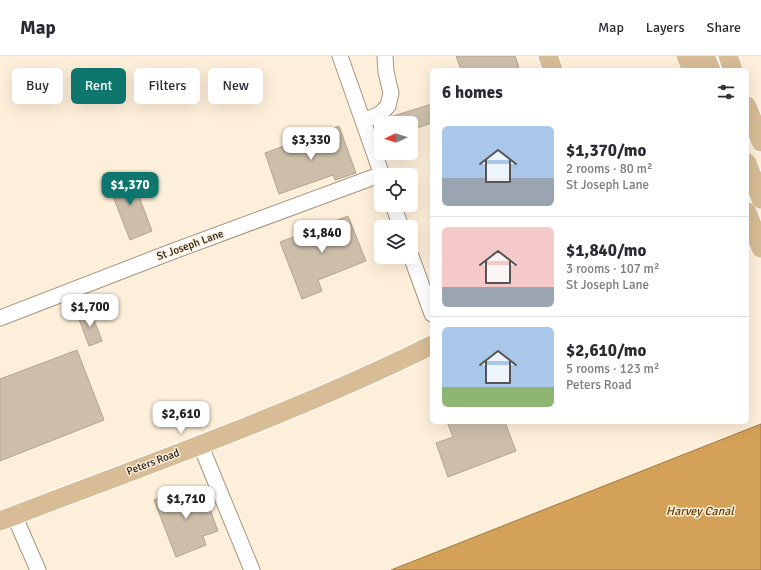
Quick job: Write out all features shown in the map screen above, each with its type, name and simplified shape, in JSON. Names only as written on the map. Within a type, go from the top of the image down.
[{"type":"main road","points":[[548,56],[552,68]]},
{"type":"main road","points":[[686,56],[691,68]]},
{"type":"main road","points":[[705,56],[710,68]]},
{"type":"main road","points":[[728,56],[732,68]]},
{"type":"main road","points":[[749,111],[761,142]]},
{"type":"main road","points":[[749,168],[761,199]]},
{"type":"main road","points":[[749,188],[761,180]]},
{"type":"main road","points":[[749,211],[761,203]]},
{"type":"main road","points":[[749,217],[761,248]]},
{"type":"main road","name":"Peters Road","points":[[7,518],[289,410],[373,375],[430,347]]},
{"type":"main road","name":"Peters Road","points":[[373,375],[430,359]]},
{"type":"street","points":[[340,56],[380,168]]},
{"type":"street","points":[[363,121],[380,114],[388,106],[391,93],[386,72],[385,56]]},
{"type":"street","name":"St Joseph Lane","points":[[0,318],[171,252],[374,178]]},
{"type":"street","points":[[414,264],[430,308]]},
{"type":"street","points":[[200,444],[252,570]]},
{"type":"street","points":[[7,518],[38,570]]},
{"type":"water","name":"Harvey Canal","points":[[761,424],[761,570],[391,570]]},
{"type":"building","points":[[456,56],[515,56],[519,67],[516,68],[460,68]]},
{"type":"building","points":[[430,105],[430,124],[418,128],[418,116],[393,116]]},
{"type":"building","points":[[339,126],[356,173],[335,180],[333,175],[279,194],[265,153]]},
{"type":"building","points":[[130,172],[152,231],[130,240],[107,181]]},
{"type":"building","points":[[348,216],[366,261],[318,280],[322,291],[302,299],[280,242]]},
{"type":"building","points":[[90,309],[102,341],[89,346],[77,314]]},
{"type":"building","points":[[77,350],[104,420],[0,461],[0,379]]},
{"type":"building","points":[[448,424],[506,424],[516,451],[448,477],[436,443],[453,437]]},
{"type":"building","points":[[184,488],[187,497],[203,491],[218,531],[203,536],[206,545],[176,557],[154,500]]}]
